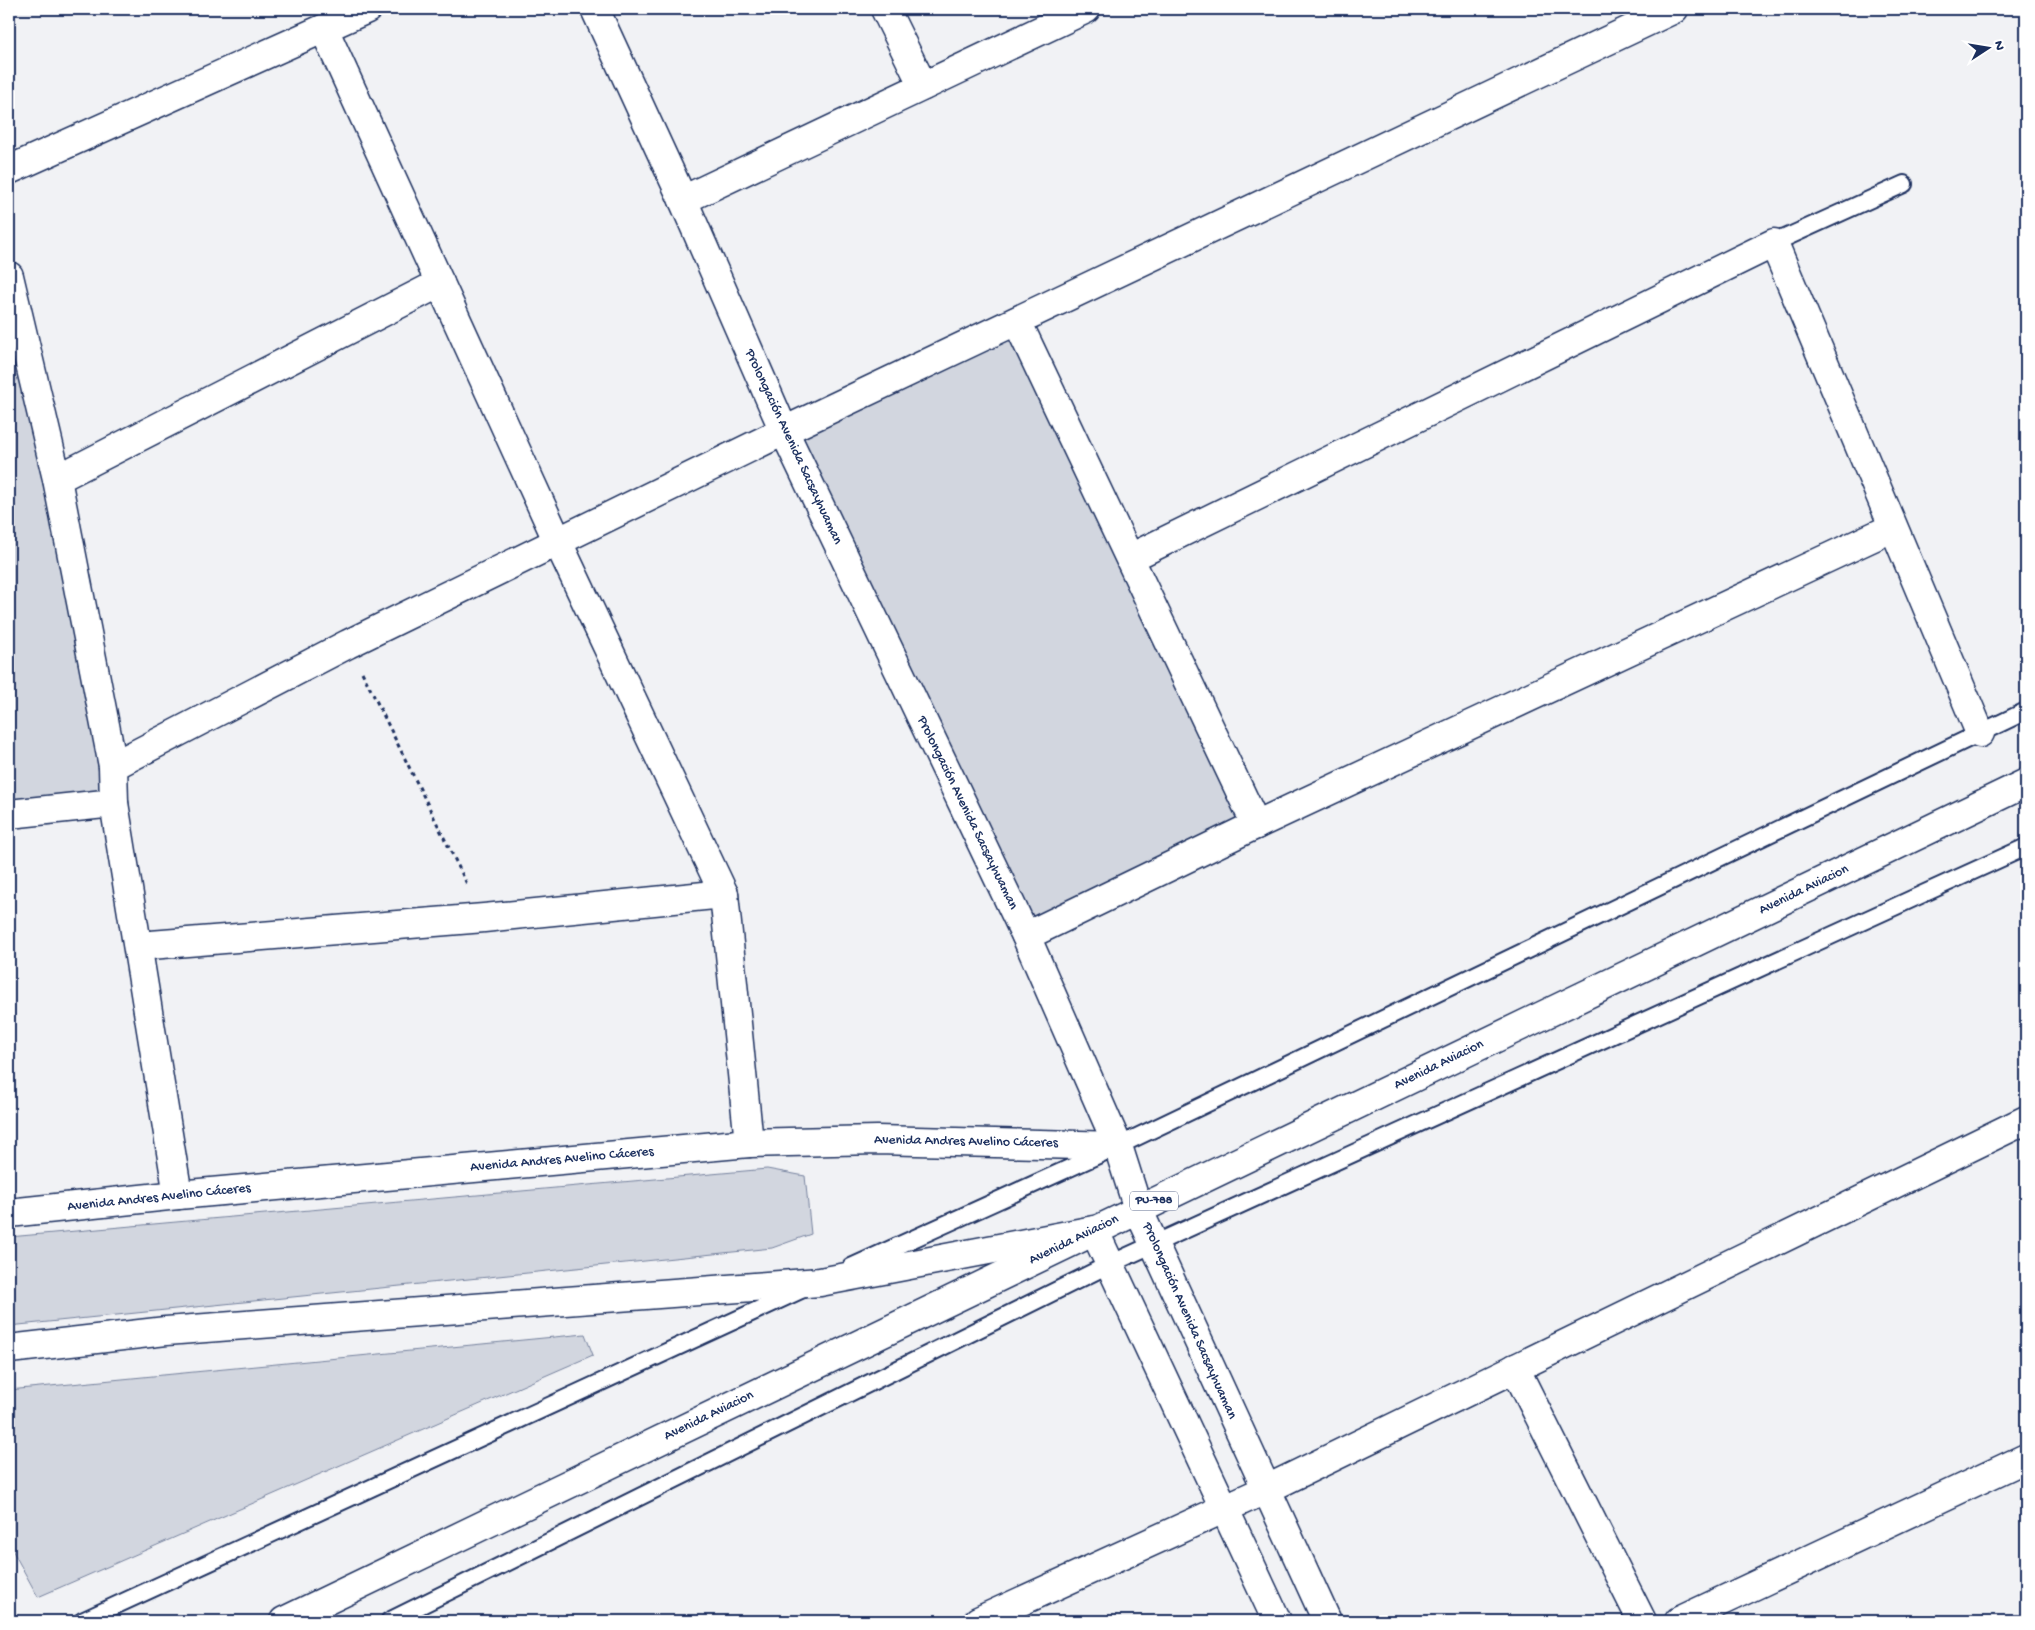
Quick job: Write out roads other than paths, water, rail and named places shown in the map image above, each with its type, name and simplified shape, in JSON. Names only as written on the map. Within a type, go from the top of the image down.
[{"type":"street","points":[[9,170],[324,30],[366,9]]},
{"type":"street","name":"Prolongación Avenida Sacsayhuaman","points":[[595,9],[683,200],[784,431],[1026,936],[1118,1146],[1138,1209],[1265,1490],[1327,1621]]},
{"type":"street","points":[[885,9],[922,86]]},
{"type":"street","points":[[683,200],[1086,9]]},
{"type":"street","points":[[112,766],[348,644],[784,431],[1664,11]]},
{"type":"street","points":[[324,30],[558,542],[724,894],[750,1143]]},
{"type":"street","points":[[1130,558],[1774,243],[1892,528],[1980,733]]},
{"type":"street","points":[[9,276],[56,479],[112,766],[114,803],[178,1195]]},
{"type":"street","points":[[56,479],[440,282]]},
{"type":"street","points":[[1017,321],[1256,825]]},
{"type":"street","points":[[1026,936],[1256,825],[1892,528]]},
{"type":"street","name":"Avenida Aviacion","points":[[285,1621],[2026,783]]},
{"type":"street","points":[[9,814],[114,803]]},
{"type":"street","points":[[138,946],[484,918],[724,894]]},
{"type":"street","points":[[995,1618],[1265,1490],[2026,1120]]},
{"type":"street","name":"Avenida Andres Avelino Cáceres","points":[[9,1213],[178,1195],[750,1143],[877,1140],[1118,1146]]},
{"type":"street","points":[[9,1349],[166,1331],[820,1282],[1094,1230],[1277,1621]]},
{"type":"street","points":[[1515,1368],[1642,1621]]},
{"type":"street","points":[[1679,1621],[2026,1458]]},
{"type":"lane","points":[[1774,243],[1904,184]]},
{"type":"lane","points":[[82,1621],[1118,1146],[2026,711]]},
{"type":"lane","points":[[389,1621],[1110,1264],[2026,847]]}]
